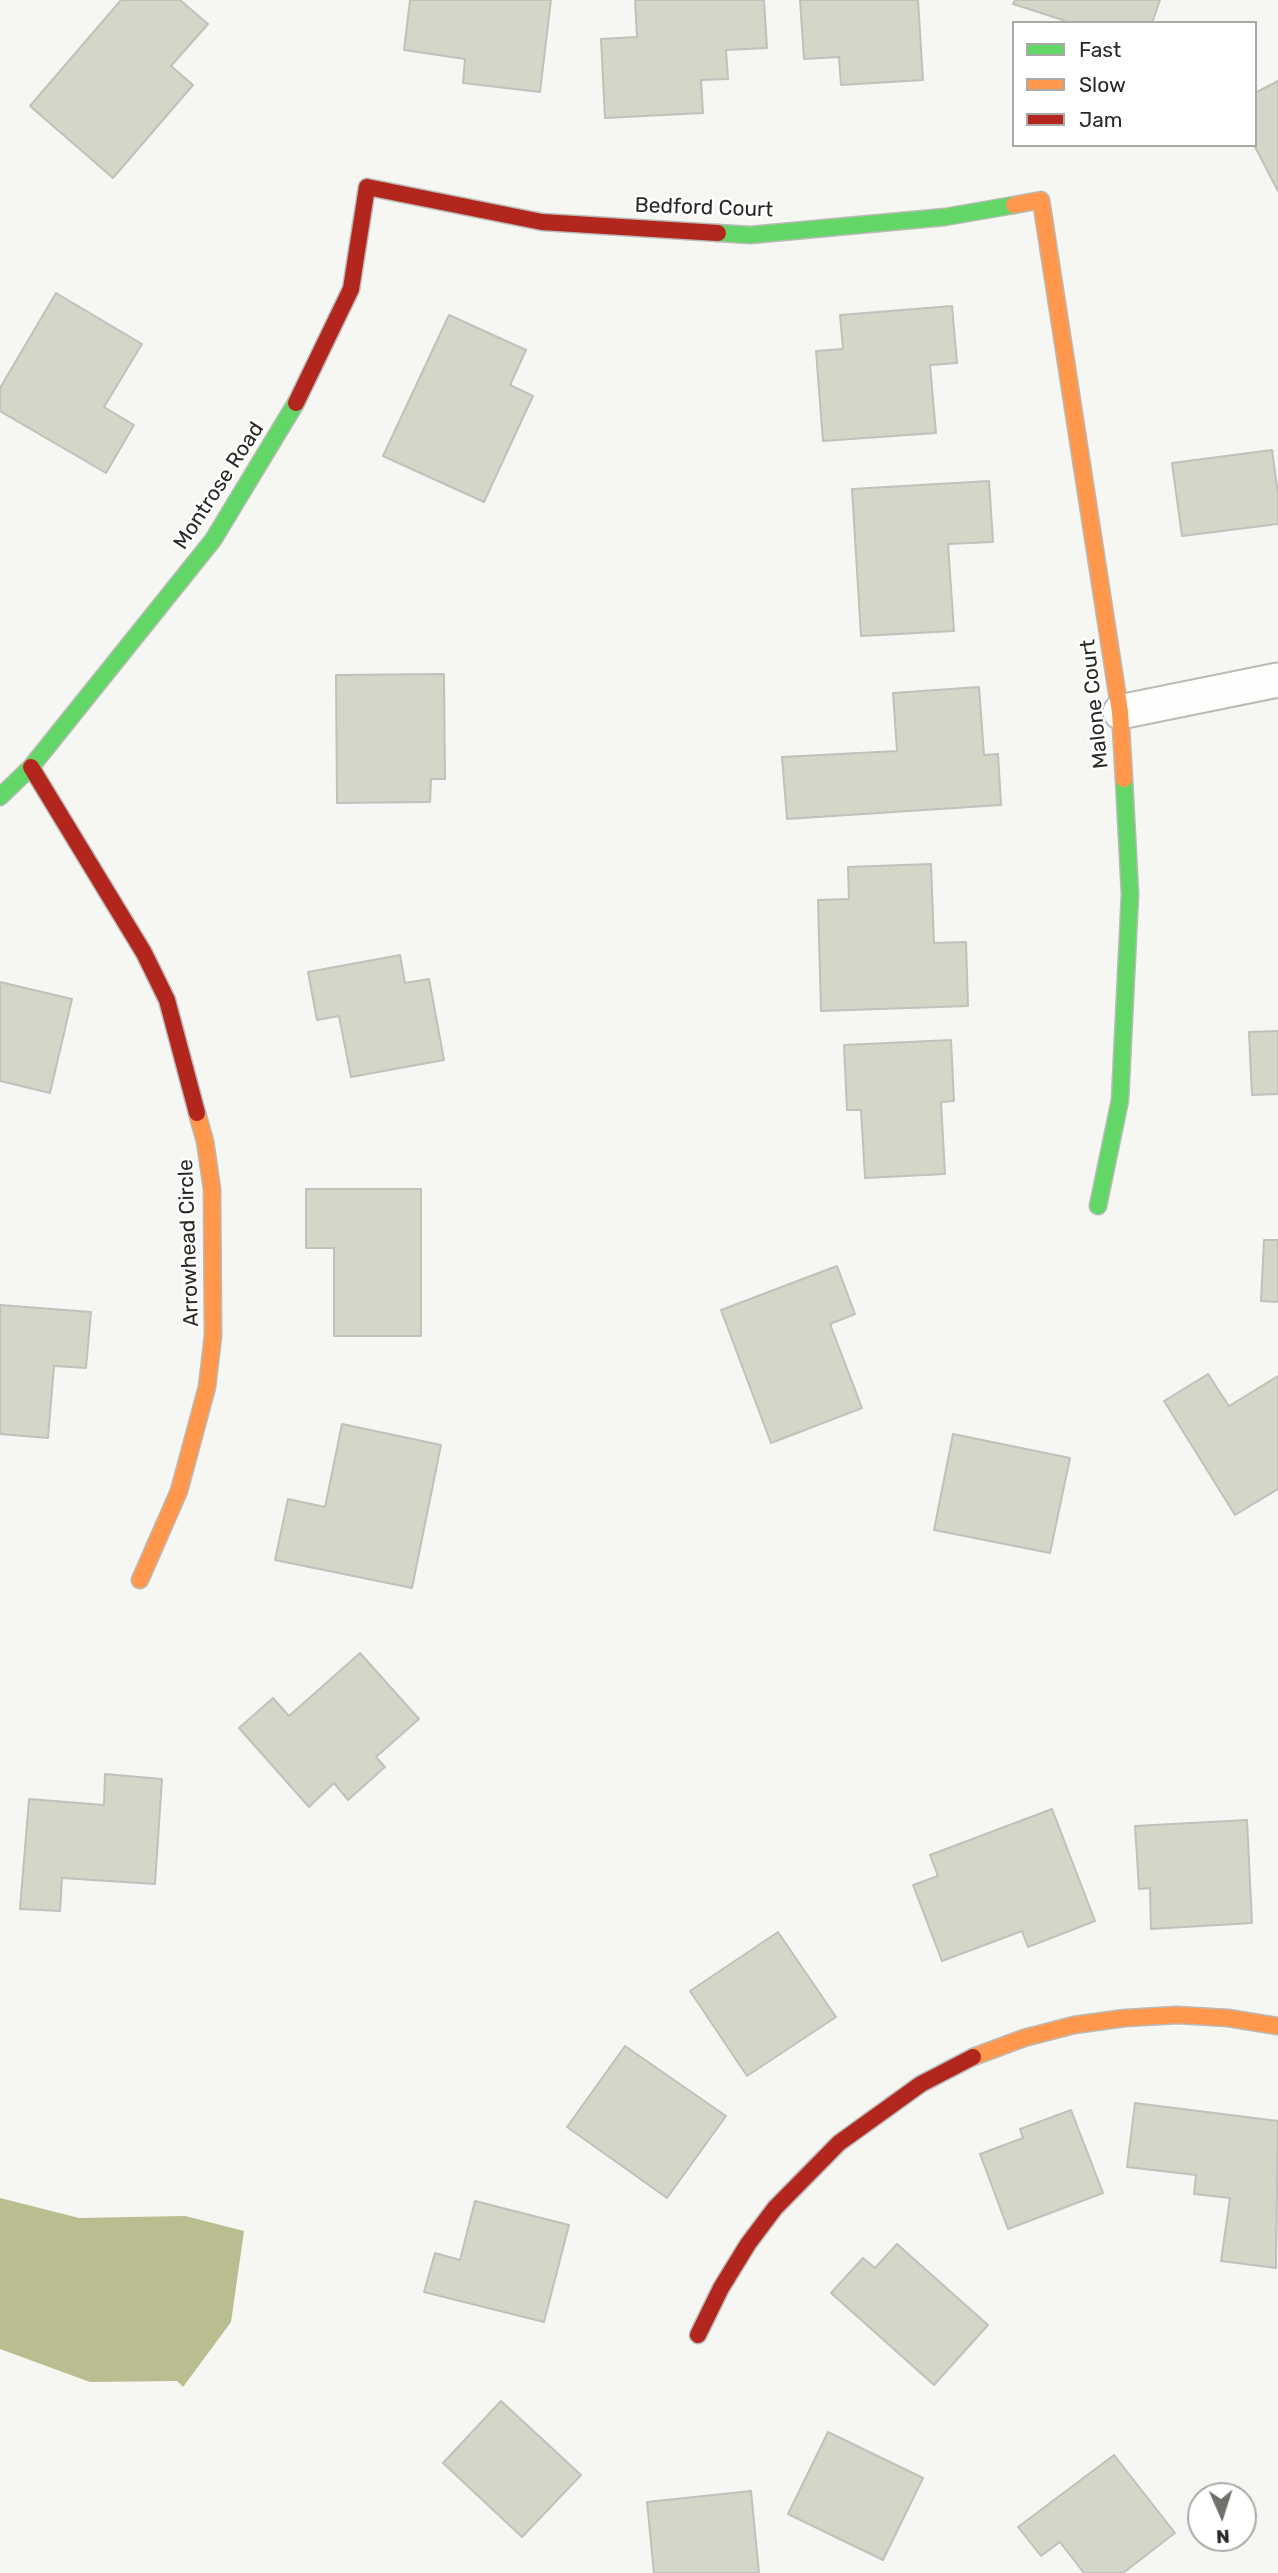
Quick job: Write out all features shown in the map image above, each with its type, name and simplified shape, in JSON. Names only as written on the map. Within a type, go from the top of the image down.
[{"type":"street","name":"Bedford Court","points":[[367,187],[542,222],[750,234],[945,218],[1041,200]]},
{"type":"street","name":"Montrose Road","points":[[0,797],[31,767],[213,540],[290,415],[351,289],[367,187]]},
{"type":"street","name":"Malone Court","points":[[1041,200],[1120,712],[1130,894],[1121,1100],[1098,1206]]},
{"type":"street","points":[[1120,712],[1278,680]]},
{"type":"street","name":"Arrowhead Circle","points":[[31,767],[144,953],[167,1000],[205,1141],[212,1189],[213,1336],[207,1387],[179,1491],[140,1580]]},
{"type":"street","points":[[698,2335],[721,2288],[748,2244],[775,2208],[839,2143],[921,2084],[971,2058],[1024,2038],[1074,2025],[1177,2015],[1228,2018],[1278,2026]]},
{"type":"shaded area","points":[[0,2198],[79,2218],[185,2216],[244,2231],[231,2322],[183,2387],[177,2381],[90,2382],[0,2349]]},
{"type":"building","points":[[121,0],[180,0],[208,24],[171,66],[193,85],[113,178],[30,106]]},
{"type":"building","points":[[410,0],[551,0],[540,92],[463,83],[465,59],[404,50]]},
{"type":"building","points":[[635,0],[764,0],[767,48],[726,50],[728,79],[701,80],[703,113],[605,118],[601,39],[637,37]]},
{"type":"building","points":[[800,0],[918,0],[923,80],[841,85],[839,57],[804,59]]},
{"type":"building","points":[[1015,0],[1160,0],[1153,21],[1066,21],[1013,4]]},
{"type":"building","points":[[1278,81],[1278,191],[1255,147],[1257,92]]},
{"type":"building","points":[[56,293],[142,344],[104,407],[134,425],[106,473],[0,411],[0,388]]},
{"type":"building","points":[[952,306],[957,363],[930,365],[936,433],[823,441],[816,351],[843,349],[840,315]]},
{"type":"building","points":[[449,315],[526,350],[510,385],[533,396],[484,502],[383,456]]},
{"type":"building","points":[[1272,450],[1278,494],[1278,524],[1182,536],[1172,463]]},
{"type":"building","points":[[989,481],[993,542],[948,544],[954,631],[861,636],[852,489]]},
{"type":"building","points":[[444,674],[445,779],[431,779],[430,802],[337,803],[336,675]]},
{"type":"building","points":[[979,687],[984,755],[998,754],[1001,805],[787,819],[782,757],[897,751],[893,693]]},
{"type":"building","points":[[931,864],[934,943],[966,942],[968,1006],[821,1011],[818,900],[849,899],[848,867]]},
{"type":"building","points":[[400,955],[405,983],[429,979],[444,1060],[351,1077],[339,1016],[317,1020],[308,972]]},
{"type":"building","points":[[0,982],[72,999],[50,1093],[0,1081]]},
{"type":"building","points":[[1278,1031],[1278,1094],[1252,1095],[1249,1032]]},
{"type":"building","points":[[951,1040],[954,1101],[941,1102],[945,1174],[865,1178],[861,1110],[847,1110],[844,1045]]},
{"type":"building","points":[[306,1189],[421,1189],[421,1336],[334,1336],[334,1248],[306,1248]]},
{"type":"building","points":[[1264,1240],[1278,1240],[1278,1302],[1261,1301]]},
{"type":"building","points":[[837,1266],[855,1314],[830,1324],[862,1408],[771,1443],[721,1310]]},
{"type":"building","points":[[0,1305],[91,1312],[86,1368],[54,1366],[48,1438],[0,1434]]},
{"type":"building","points":[[1208,1374],[1229,1406],[1278,1376],[1278,1489],[1235,1515],[1164,1401]]},
{"type":"building","points":[[342,1424],[441,1445],[412,1588],[275,1560],[288,1499],[325,1507]]},
{"type":"building","points":[[953,1434],[1070,1458],[1050,1553],[934,1530]]},
{"type":"building","points":[[360,1653],[419,1719],[376,1757],[385,1767],[348,1800],[334,1783],[309,1807],[239,1728],[273,1698],[289,1716]]},
{"type":"building","points":[[105,1774],[162,1779],[155,1884],[62,1878],[60,1911],[20,1909],[29,1799],[104,1805]]},
{"type":"building","points":[[1052,1809],[1095,1921],[1028,1947],[1022,1931],[942,1961],[913,1885],[938,1876],[930,1855]]},
{"type":"building","points":[[1247,1820],[1252,1923],[1151,1929],[1150,1888],[1139,1889],[1135,1826]]},
{"type":"building","points":[[778,1932],[836,2017],[747,2076],[690,1991]]},
{"type":"building","points":[[625,2046],[726,2116],[667,2198],[567,2127]]},
{"type":"building","points":[[1135,2103],[1278,2121],[1276,2268],[1221,2261],[1230,2198],[1194,2194],[1196,2175],[1127,2167]]},
{"type":"building","points":[[1071,2110],[1103,2193],[1008,2229],[980,2154],[1023,2138],[1020,2129]]},
{"type":"building","points":[[475,2201],[569,2225],[544,2322],[424,2292],[435,2253],[460,2260]]},
{"type":"building","points":[[897,2244],[988,2325],[934,2385],[831,2293],[863,2258],[875,2268]]},
{"type":"building","points":[[501,2401],[581,2475],[522,2537],[443,2463]]},
{"type":"building","points":[[828,2432],[923,2478],[883,2560],[788,2514]]},
{"type":"building","points":[[1114,2455],[1175,2533],[1123,2573],[1084,2573],[1060,2542],[1041,2556],[1018,2527]]},
{"type":"building","points":[[751,2491],[759,2573],[654,2573],[647,2502]]},
{"type":"traffic: fast","points":[[718,233],[750,235],[945,217],[1014,205]]},
{"type":"traffic: fast","points":[[0,797],[31,767],[213,540],[296,403]]},
{"type":"traffic: fast","points":[[1098,1206],[1120,1100],[1130,894],[1124,779]]},
{"type":"traffic: slow","points":[[1014,205],[1041,200],[1120,712],[1124,779]]},
{"type":"traffic: slow","points":[[140,1580],[179,1491],[207,1387],[213,1336],[212,1189],[205,1141],[197,1113]]},
{"type":"traffic: slow","points":[[973,2057],[1024,2038],[1074,2025],[1125,2018],[1177,2015],[1228,2018],[1278,2026]]},
{"type":"traffic: jam","points":[[296,403],[351,289],[367,187],[542,222],[718,233]]},
{"type":"traffic: jam","points":[[31,767],[144,953],[167,1000],[197,1113]]},
{"type":"traffic: jam","points":[[698,2335],[721,2288],[748,2244],[775,2208],[839,2143],[921,2084],[973,2057]]}]
